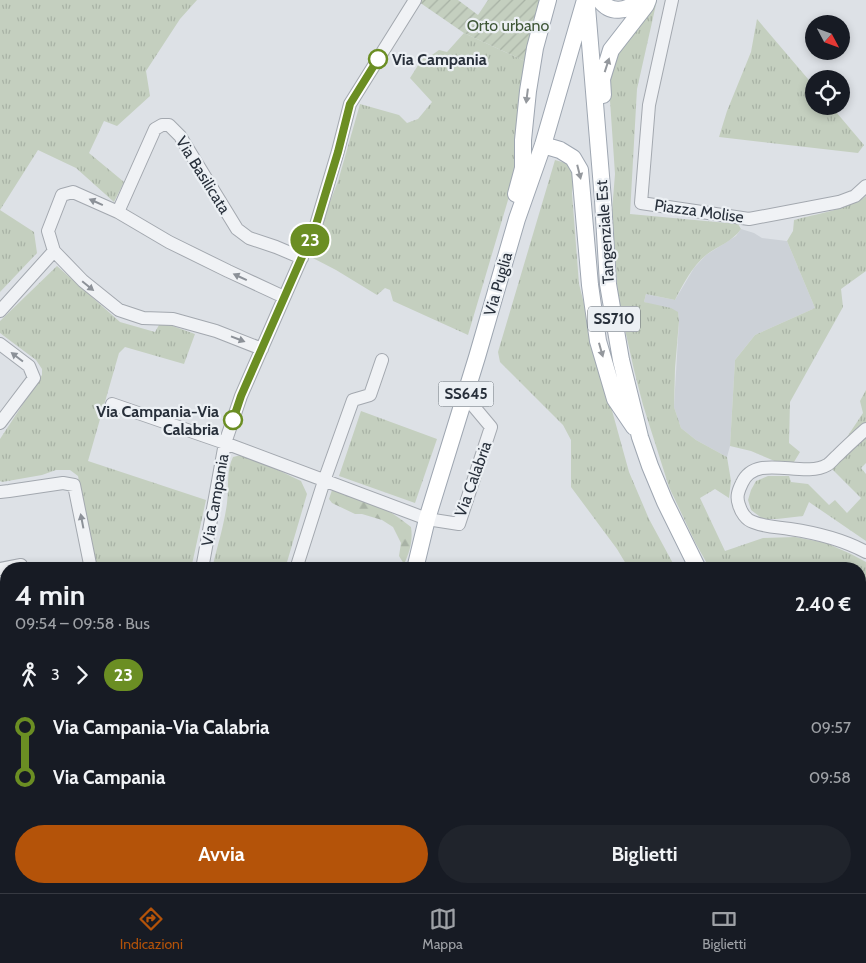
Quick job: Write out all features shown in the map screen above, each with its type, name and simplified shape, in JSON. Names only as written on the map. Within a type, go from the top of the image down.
[{"type":"main road","points":[[517,219],[515,200],[523,168],[523,140],[528,91],[548,0]]},
{"type":"main road","name":"Tangenziale Est","points":[[586,0],[603,200],[608,284],[621,360],[640,437],[650,466],[665,502],[695,562]]},
{"type":"main road","name":"Via Puglia","points":[[417,562],[427,519],[517,219],[543,145],[586,0]]},
{"type":"main road","points":[[605,4],[623,10],[632,7],[639,0]]},
{"type":"main road","points":[[603,200],[606,147],[602,79],[611,50],[648,0]]},
{"type":"main road","points":[[543,145],[560,150],[574,158],[580,170],[590,285],[598,341],[615,399],[640,437]]},
{"type":"street","name":"Via Campania","points":[[203,562],[225,442],[241,396],[316,225],[350,104],[416,0]]},
{"type":"street","name":"Piazza Molise","points":[[672,0],[649,105],[641,203],[749,219],[838,202],[855,196],[866,186]]},
{"type":"street","name":"Via Basilicata","points":[[118,212],[155,129],[162,125],[169,125],[180,136],[237,229],[249,238],[302,258]]},
{"type":"street","points":[[262,348],[216,331],[174,319],[142,318],[119,310],[83,282],[54,251],[48,231],[62,195],[73,192],[118,212],[169,242],[284,297]]},
{"type":"street","points":[[0,311],[54,251]]},
{"type":"street","points":[[0,344],[29,366],[34,378],[0,422]]},
{"type":"street","points":[[298,562],[324,480],[353,400],[370,395],[382,360]]},
{"type":"street","name":"Via Calabria","points":[[112,404],[225,442],[427,519],[459,524],[491,427],[465,396]]},
{"type":"street","points":[[866,429],[826,465],[815,468],[754,470],[744,478],[738,492],[738,504],[741,512],[749,521],[763,526],[807,532],[839,540],[866,552]]},
{"type":"street","points":[[0,492],[63,483],[74,486],[90,562]]},
{"type":"shaded area","points":[[741,229],[762,238],[787,241],[815,308],[755,335],[735,360],[730,446],[727,457],[696,440],[681,428],[674,407],[678,313],[644,302],[646,294],[675,300],[694,268],[706,255],[736,236]]},
{"type":"green space","points":[[0,0],[197,0],[180,19],[146,71],[150,96],[117,126],[104,121],[89,153],[124,182],[114,202],[76,168],[38,150],[0,210]]},
{"type":"green space","name":"Orto urbano","points":[[420,0],[458,0],[478,15],[488,0],[541,0],[527,62],[464,33],[419,2]]},
{"type":"green space","points":[[657,0],[637,89],[630,214],[738,224],[741,229],[734,237],[706,255],[696,265],[675,300],[646,294],[644,302],[671,308],[678,312],[674,407],[681,428],[696,440],[727,457],[731,481],[729,498],[715,489],[700,498],[725,551],[763,538],[795,537],[826,543],[866,562],[706,562],[669,487],[643,405],[618,298],[612,211],[615,174],[609,86],[614,57]]},
{"type":"green space","points":[[757,19],[805,75],[805,115],[839,115],[864,145],[858,153],[719,137],[727,111],[751,52]]},
{"type":"green space","points":[[464,33],[527,62],[516,173],[468,335],[393,301],[390,290],[385,288],[377,295],[309,256],[338,181],[360,104],[399,115],[407,123],[418,119],[432,102],[410,78],[422,59],[439,50],[447,52]]},
{"type":"green space","points":[[555,160],[569,164],[574,177],[572,193],[579,284],[600,367],[629,472],[649,519],[672,562],[625,562],[571,487],[571,440],[563,425],[500,362],[498,352]]},
{"type":"green space","points":[[866,196],[866,271],[841,289],[843,307],[790,402],[789,443],[800,452],[794,462],[777,462],[751,451],[730,446],[735,360],[755,335],[815,308],[787,241],[793,231],[794,220],[842,208]]},
{"type":"green space","points":[[0,210],[34,232],[37,253],[0,292]]},
{"type":"green space","points":[[57,266],[120,322],[155,332],[159,325],[167,324],[195,334],[184,364],[125,347],[119,353],[88,461],[206,500],[193,562],[94,562],[78,476],[70,470],[56,470],[42,475],[0,481],[0,439],[42,375],[42,369],[36,360],[0,333],[0,321]]},
{"type":"green space","points":[[866,390],[866,423],[843,443],[863,413],[860,401]]},
{"type":"green space","points":[[361,411],[437,439],[415,503],[339,476]]},
{"type":"green space","points":[[866,436],[866,463],[861,468],[866,474],[866,541],[809,502],[803,516],[763,519],[751,510],[748,500],[756,481],[768,476],[789,476],[791,482],[808,484],[829,505],[835,500],[847,513],[861,498],[831,468]]},
{"type":"green space","points":[[241,455],[259,461],[301,481],[307,494],[287,562],[214,562],[226,512],[229,468],[233,457]]},
{"type":"green space","points":[[332,490],[353,495],[374,503],[411,527],[412,537],[405,562],[403,562],[399,556],[401,543],[393,527],[382,520],[362,514],[355,514],[332,503],[329,499]]},
{"type":"bus line","name":"23","points":[[233,420],[241,396],[316,225],[350,104],[378,59]]},
{"type":"place","name":"Via Campania","points":[[378,59]]},
{"type":"place","name":"Via Campania-Via Calabria","points":[[233,420]]}]
